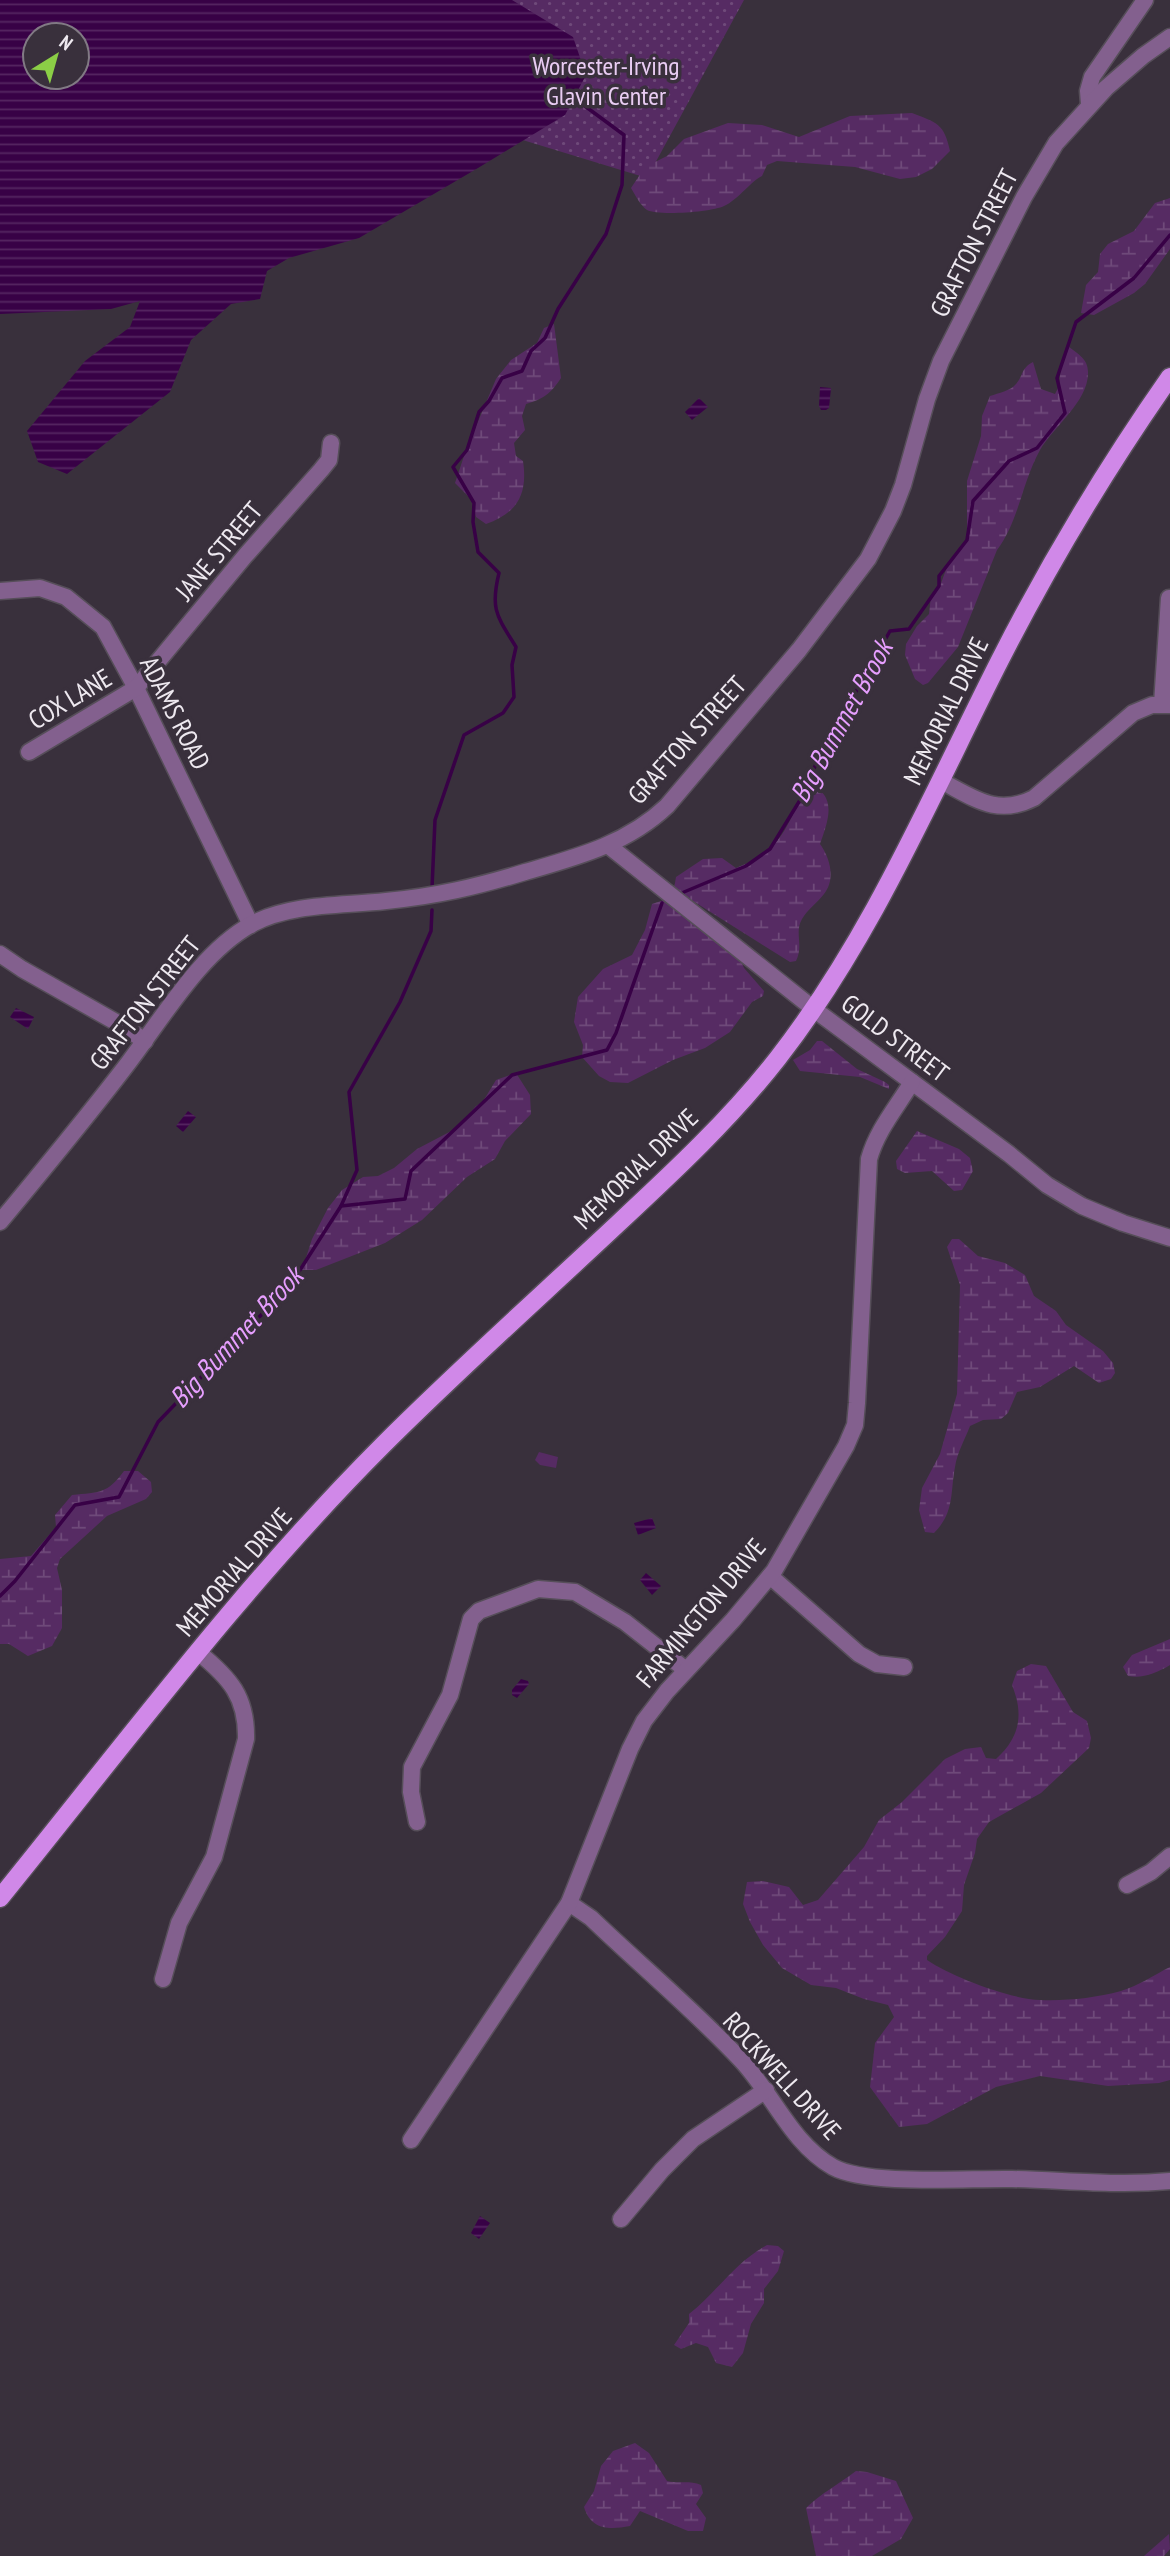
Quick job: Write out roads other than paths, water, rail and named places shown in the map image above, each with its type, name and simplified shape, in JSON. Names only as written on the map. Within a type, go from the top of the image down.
[{"type":"main road","name":"MEMORIAL DRIVE","points":[[0,1898],[198,1653],[298,1536],[386,1442],[718,1128],[760,1081],[815,1010],[864,932],[1021,619],[1102,481],[1170,377]]},
{"type":"street","points":[[1090,104],[1088,91],[1092,77],[1145,0]]},
{"type":"street","name":"GRAFTON STREET","points":[[0,1222],[208,959],[230,938],[251,925],[286,911],[463,891],[609,846],[657,816],[799,650],[868,559],[893,511],[915,446],[931,386],[972,296],[1035,177],[1067,129],[1090,104],[1130,66],[1170,37]]},
{"type":"street","name":"JANE STREET","points":[[135,688],[329,460],[331,443]]},
{"type":"street","name":"ADAMS ROAD","points":[[0,591],[40,588],[66,597],[103,627],[251,925]]},
{"type":"street","points":[[941,781],[992,806],[1023,803],[1034,798],[1133,713],[1142,707],[1166,704],[1169,598]]},
{"type":"street","name":"COX LANE","points":[[29,752],[135,688]]},
{"type":"street","name":"GOLD STREET","points":[[609,846],[815,1010],[1064,1196],[1123,1223],[1170,1238]]},
{"type":"street","points":[[0,954],[145,1041]]},
{"type":"street","name":"FARMINGTON DRIVE","points":[[411,2140],[569,1903],[637,1734],[654,1706],[770,1576],[839,1459],[855,1425],[860,1372],[869,1158],[881,1129],[912,1082]]},
{"type":"street","points":[[770,1576],[859,1654],[877,1664],[904,1667]]},
{"type":"street","points":[[417,1822],[411,1792],[412,1767],[450,1695],[471,1619],[478,1611],[537,1589],[575,1592],[625,1622],[686,1670]]},
{"type":"street","points":[[163,1979],[179,1923],[214,1857],[246,1739],[247,1720],[242,1700],[227,1679],[198,1653]]},
{"type":"street","points":[[1127,1885],[1151,1872],[1170,1856]]},
{"type":"street","name":"ROCKWELL DRIVE","points":[[569,1903],[591,1918],[731,2050],[766,2090],[807,2147],[824,2161],[851,2173],[884,2178],[1010,2179],[1105,2184],[1170,2181]]},
{"type":"street","points":[[621,2220],[662,2170],[693,2139],[766,2090]]},
{"type":"waterway","points":[[432,888],[435,820],[464,735],[503,713],[514,697],[512,665],[516,647],[504,628],[495,604],[499,573],[478,552],[473,522],[474,503],[453,467],[467,450],[479,412],[489,401],[502,378],[522,371],[531,351],[545,338],[558,309],[606,234],[622,185],[624,135],[570,95]]},
{"type":"waterway","name":"Big Bummet Brook","points":[[684,892],[746,866],[770,849],[805,792],[817,761],[890,631],[909,629],[939,586],[939,576],[967,540],[973,501],[1009,461],[1037,448],[1065,413],[1057,378],[1076,322],[1134,278],[1170,235]]},
{"type":"waterway","name":"Big Bummet Brook","points":[[0,1596],[75,1505],[119,1497],[158,1422],[291,1284],[341,1206],[405,1199],[411,1171],[512,1075],[607,1050],[616,1033],[662,903]]},
{"type":"waterway","points":[[341,1206],[357,1170],[349,1092],[400,1002],[431,931],[432,910]]},
{"type":"park label","name":"Worcester-Irving Glavin Center","points":[[606,81]]}]
